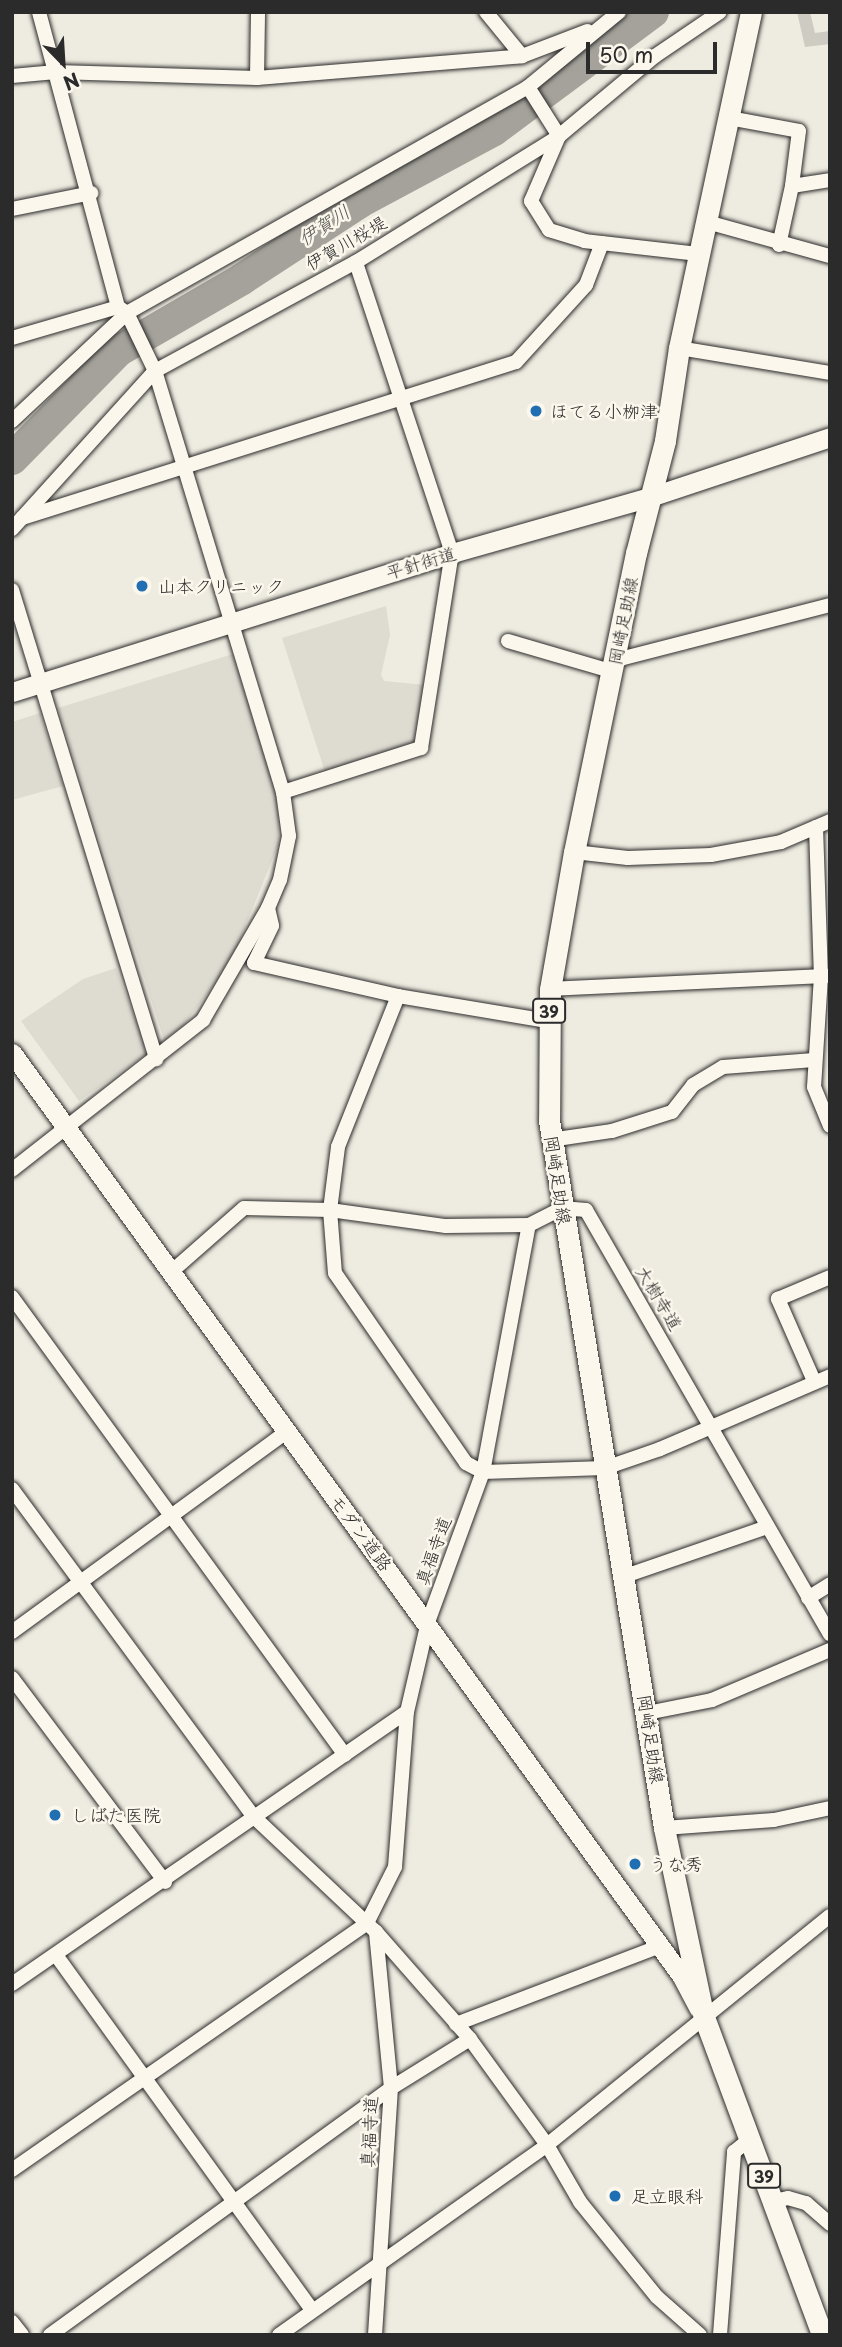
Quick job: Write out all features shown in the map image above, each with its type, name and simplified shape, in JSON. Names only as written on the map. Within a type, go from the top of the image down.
[{"type":"main road","name":"岡崎足助線","points":[[751,12],[698,254],[653,496],[574,852],[550,989],[550,1140],[625,1576],[664,1828],[704,2017],[773,2200],[816,2333]]},
{"type":"street","points":[[12,1170],[203,1020],[268,908],[280,880],[289,836],[283,792],[155,371],[122,310],[39,12]]},
{"type":"street","points":[[257,78],[258,12]]},
{"type":"street","points":[[486,12],[522,57]]},
{"type":"street","points":[[12,338],[122,310],[528,87],[619,12]]},
{"type":"street","name":"伊賀川桜堤","points":[[16,524],[155,371],[356,262],[559,136],[655,56],[720,12]]},
{"type":"street","points":[[12,76],[56,72],[257,78],[522,57],[605,24]]},
{"type":"street","points":[[528,87],[559,136],[531,201],[549,230],[602,243],[698,254]]},
{"type":"street","points":[[729,118],[799,131],[792,186],[779,245]]},
{"type":"street","points":[[792,186],[830,180]]},
{"type":"street","points":[[12,209],[91,193]]},
{"type":"street","points":[[707,222],[779,245],[830,256]]},
{"type":"street","points":[[16,524],[183,465],[516,362],[586,285],[602,243]]},
{"type":"street","points":[[283,792],[421,748],[452,553],[356,262]]},
{"type":"street","points":[[12,421],[122,310]]},
{"type":"street","points":[[679,348],[830,373]]},
{"type":"street","name":"平針街道","points":[[12,692],[452,553],[653,496],[830,437]]},
{"type":"street","points":[[12,590],[156,1059]]},
{"type":"street","points":[[508,641],[615,666],[830,605]]},
{"type":"street","points":[[574,852],[628,858],[711,855],[780,842],[823,824],[825,976],[814,1060],[814,1087],[830,1126]]},
{"type":"street","points":[[268,908],[272,926],[254,963],[398,996],[548,1021]]},
{"type":"street","points":[[550,989],[825,976]]},
{"type":"street","points":[[398,996],[338,1147],[330,1210],[335,1273],[466,1462],[483,1472],[605,1468],[711,1427],[830,1376]]},
{"type":"street","name":"モダン道路","points":[[12,1052],[286,1432],[428,1622],[660,1946],[704,2017]]},
{"type":"street","points":[[550,1140],[612,1131],[672,1112],[693,1085],[723,1068],[814,1060]]},
{"type":"street","points":[[170,1273],[244,1208],[330,1210],[446,1226],[529,1225],[562,1208]]},
{"type":"street","name":"大樹寺道","points":[[562,1208],[586,1210],[711,1427]]},
{"type":"street","name":"真福寺道","points":[[374,2335],[391,2088],[371,1927],[395,1867],[407,1712],[428,1622],[483,1472],[529,1225]]},
{"type":"street","points":[[814,1381],[778,1299],[830,1277]]},
{"type":"street","points":[[12,1297],[345,1755]]},
{"type":"street","points":[[711,1427],[830,1634]]},
{"type":"street","points":[[12,1632],[286,1432]]},
{"type":"street","points":[[12,1489],[254,1817],[371,1927],[470,2039],[547,2145],[580,2202],[628,2263],[700,2335]]},
{"type":"street","points":[[625,1576],[767,1527]]},
{"type":"street","points":[[808,1598],[830,1584]]},
{"type":"street","points":[[647,1713],[712,1700],[830,1650]]},
{"type":"street","points":[[12,1678],[165,1882]]},
{"type":"street","points":[[12,1984],[165,1882],[407,1712]]},
{"type":"street","points":[[664,1828],[774,1820],[830,1808]]},
{"type":"street","points":[[279,2335],[547,2145],[830,1916]]},
{"type":"street","points":[[12,2170],[144,2077],[371,1927]]},
{"type":"street","points":[[456,2024],[660,1946]]},
{"type":"street","points":[[56,1955],[312,2310]]},
{"type":"street","points":[[50,2335],[236,2203],[391,2088],[470,2039]]},
{"type":"street","points":[[720,2335],[734,2152],[750,2139]]},
{"type":"street","points":[[773,2200],[788,2198],[806,2203],[830,2224]]},
{"type":"street","points":[[12,2322],[22,2335]]},
{"type":"shaded area","points":[[797,12],[810,12],[815,33],[830,31],[830,44],[805,47]]},
{"type":"shaded area","points":[[386,606],[390,635],[381,675],[384,681],[425,685],[416,743],[325,772],[282,638]]},
{"type":"shaded area","points":[[233,654],[277,796],[279,843],[230,964],[183,1026],[164,1040],[58,708]]},
{"type":"shaded area","points":[[40,713],[63,786],[12,800],[12,722]]},
{"type":"shaded area","points":[[116,968],[148,1053],[79,1101],[21,1021],[83,979]]},
{"type":"waterway","name":"伊賀川","points":[[12,459],[118,351],[242,279],[360,202],[494,130],[653,12]]},
{"type":"place","name":"ほてる小栁津","points":[[536,411]]},
{"type":"place","name":"山本クリニック","points":[[142,586]]},
{"type":"place","name":"しばた医院","points":[[55,1815]]},
{"type":"place","name":"うな秀","points":[[635,1864]]},
{"type":"place","name":"足立眼科","points":[[615,2196]]}]
